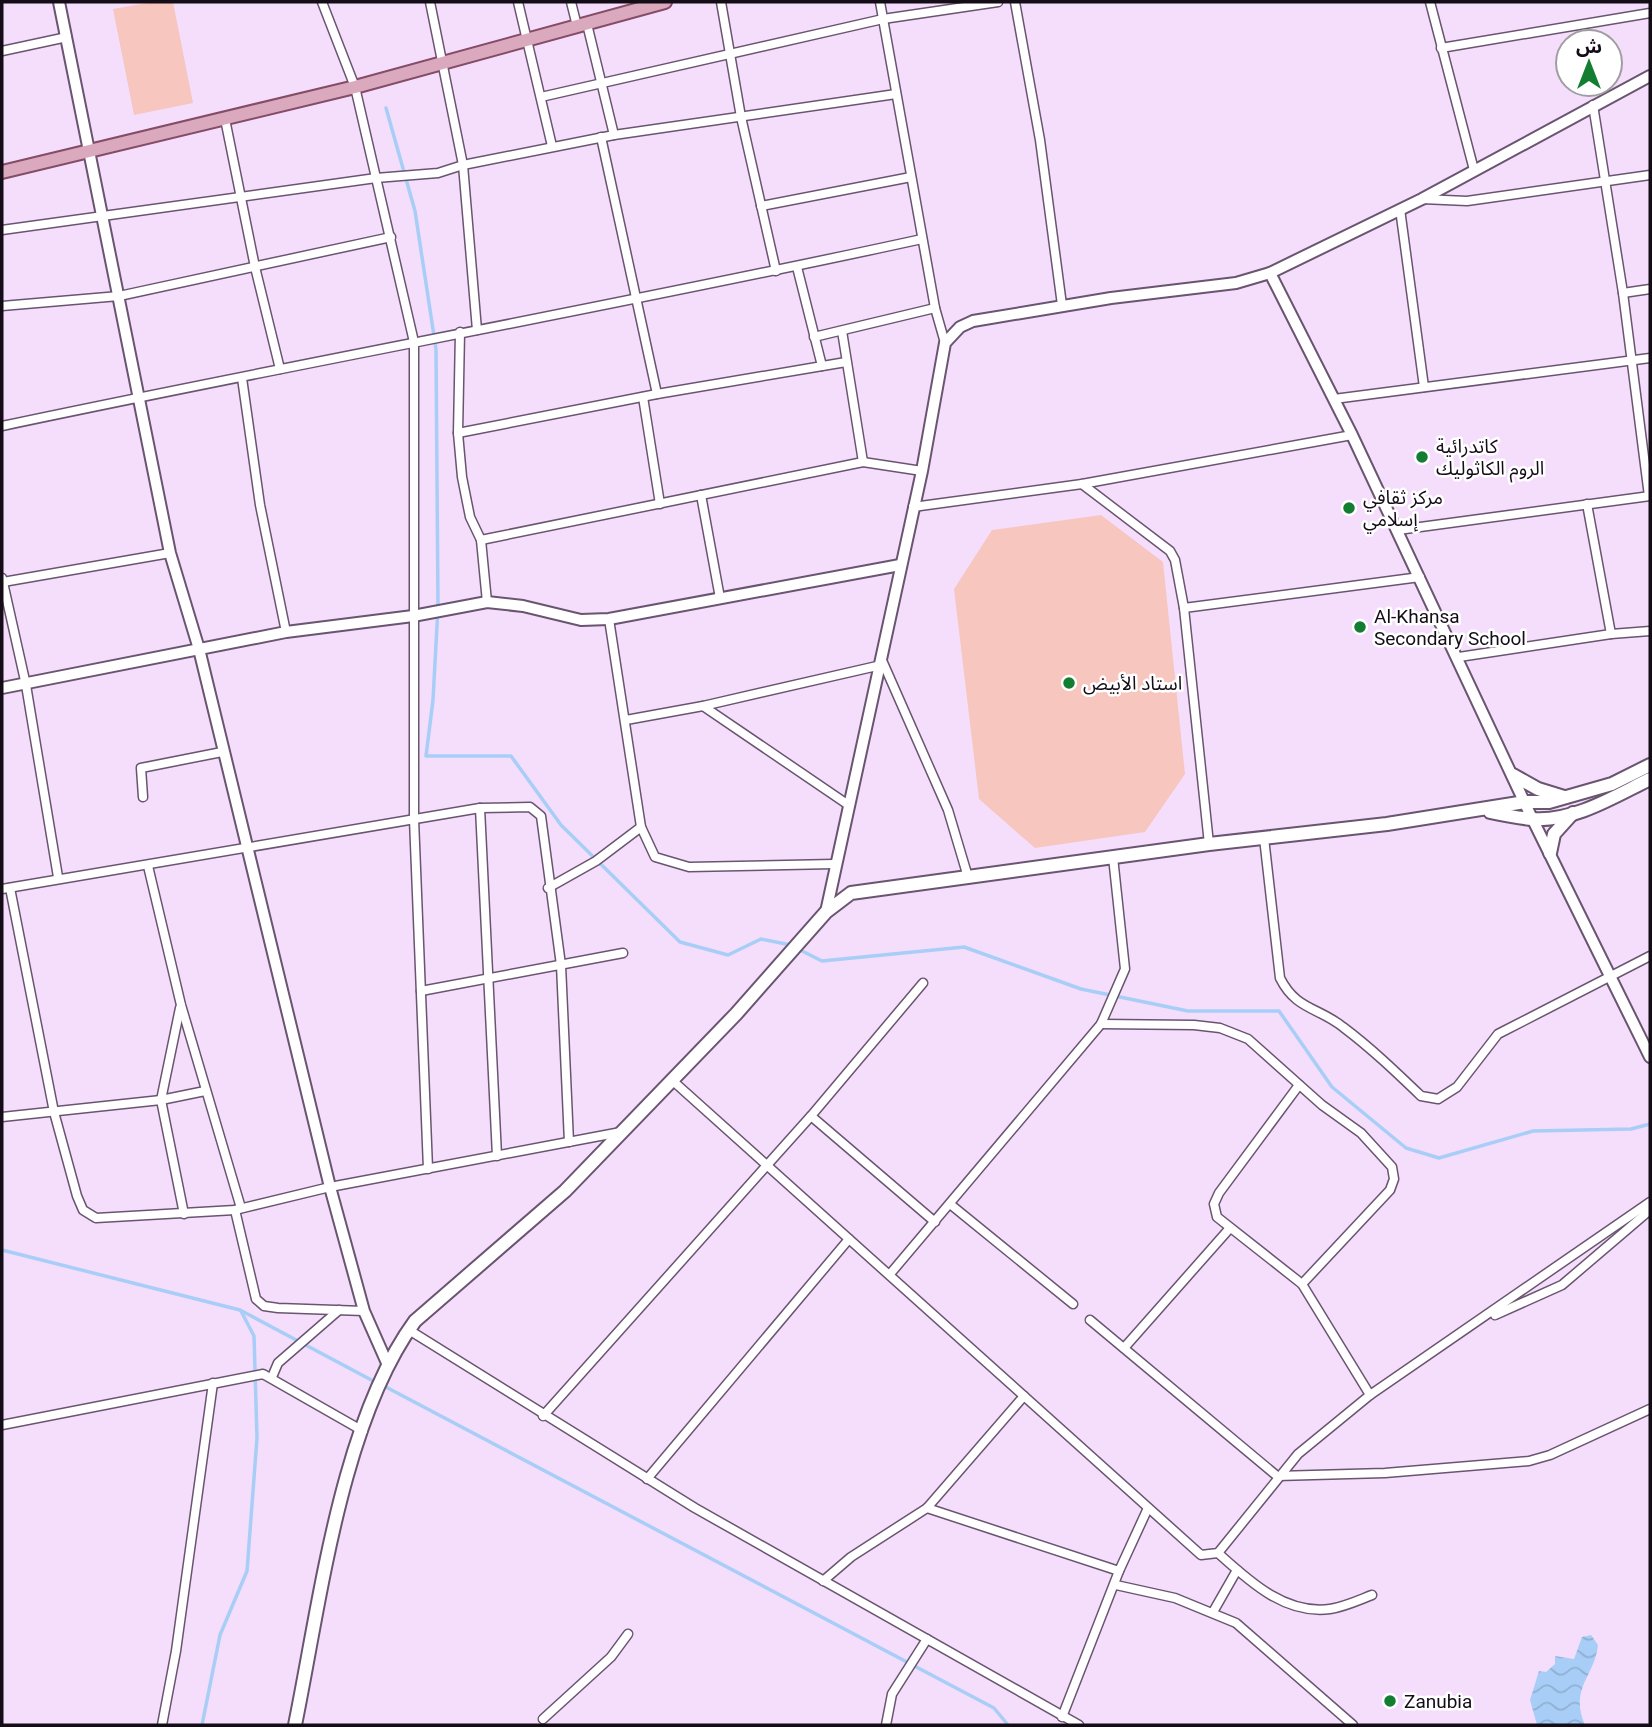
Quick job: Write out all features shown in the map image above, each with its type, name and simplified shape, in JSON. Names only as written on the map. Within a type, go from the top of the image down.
[{"type":"main road","points":[[2,172],[355,87],[582,25],[642,5],[665,2]]},
{"type":"main road","points":[[295,1725],[334,1534],[363,1431],[386,1367],[409,1330],[565,1191],[673,1081],[826,912],[851,893],[1571,798],[1650,765]]},
{"type":"main road","points":[[1513,775],[1538,789],[1571,798]]},
{"type":"main road","points":[[1480,811],[1533,819],[1573,813],[1650,779]]},
{"type":"main road","points":[[1549,853],[1554,834],[1573,813]]},
{"type":"street","points":[[60,2],[88,152],[141,396],[170,553],[199,649],[245,849],[330,1187],[364,1311],[386,1367]]},
{"type":"street","points":[[322,2],[355,87],[414,342],[417,615],[414,819],[428,1169]]},
{"type":"street","points":[[430,2],[463,165],[477,330]]},
{"type":"street","points":[[518,2],[552,146]]},
{"type":"street","points":[[571,2],[582,25],[602,86],[614,135]]},
{"type":"street","points":[[721,2],[741,117],[776,271]]},
{"type":"street","points":[[826,912],[878,660],[922,471],[945,343],[935,308],[880,2]]},
{"type":"street","points":[[541,97],[602,86],[730,53],[883,19],[998,2]]},
{"type":"street","points":[[1015,2],[1040,140],[1062,305]]},
{"type":"street","points":[[1430,2],[1474,170]]},
{"type":"street","points":[[1441,48],[1650,13]]},
{"type":"street","points":[[2,51],[67,37]]},
{"type":"street","points":[[945,343],[960,327],[973,321],[1062,305],[1236,283],[1270,273],[1422,199],[1650,76]]},
{"type":"street","points":[[2,230],[376,178],[416,177],[601,137],[896,94]]},
{"type":"street","points":[[1398,530],[1649,496],[1607,181],[1593,105]]},
{"type":"street","points":[[225,119],[255,267],[280,369]]},
{"type":"street","points":[[601,137],[639,300],[657,394]]},
{"type":"street","points":[[1422,199],[1467,201],[1650,176]]},
{"type":"street","points":[[761,206],[911,177]]},
{"type":"street","points":[[1400,209],[1424,387]]},
{"type":"street","points":[[2,306],[119,296],[391,237]]},
{"type":"street","points":[[2,425],[455,333],[639,300],[922,239]]},
{"type":"street","points":[[797,267],[822,366]]},
{"type":"street","points":[[1270,273],[1352,435],[1459,657],[1549,853],[1650,1057]]},
{"type":"street","points":[[1623,293],[1650,289]]},
{"type":"street","points":[[814,337],[935,308]]},
{"type":"street","points":[[842,331],[863,461]]},
{"type":"street","points":[[455,333],[458,433],[466,497],[481,540],[487,602]]},
{"type":"street","points":[[1334,399],[1650,358]]},
{"type":"street","points":[[458,433],[657,394],[846,362]]},
{"type":"street","points":[[242,377],[260,505],[286,632]]},
{"type":"street","points":[[643,397],[660,503]]},
{"type":"street","points":[[913,508],[1082,484],[1352,435]]},
{"type":"street","points":[[481,540],[863,461],[922,471]]},
{"type":"street","points":[[1082,484],[1170,551],[1175,560],[1184,608],[1209,844]]},
{"type":"street","points":[[701,495],[720,598]]},
{"type":"street","points":[[1587,504],[1611,634]]},
{"type":"street","points":[[58,877],[26,685],[2,580],[170,553]]},
{"type":"street","points":[[2,688],[286,632],[417,615],[487,602],[581,620],[609,619],[900,565]]},
{"type":"street","points":[[1184,608],[1420,577]]},
{"type":"street","points":[[609,619],[641,827],[655,857],[689,867],[834,864]]},
{"type":"street","points":[[1459,657],[1611,634],[1650,631]]},
{"type":"street","points":[[626,720],[703,706],[878,660]]},
{"type":"street","points":[[878,660],[948,810],[968,877]]},
{"type":"street","points":[[703,706],[847,804]]},
{"type":"street","points":[[144,797],[141,768],[222,752]]},
{"type":"street","points":[[569,1142],[561,965],[548,888],[541,816],[537,810],[530,807],[480,808],[148,866],[58,877],[6,888],[54,1112],[83,1210],[96,1218],[238,1209],[330,1187],[624,1132]]},
{"type":"street","points":[[480,808],[497,1156]]},
{"type":"street","points":[[548,888],[596,861],[641,827]]},
{"type":"street","points":[[1264,838],[1280,978],[1286,990],[1296,1002],[1340,1024],[1421,1096],[1438,1099],[1457,1087],[1498,1034],[1650,956]]},
{"type":"street","points":[[890,1274],[1101,1024],[1125,969],[1113,857]]},
{"type":"street","points":[[148,866],[181,1005],[238,1209],[256,1299],[264,1306],[278,1308],[364,1311]]},
{"type":"street","points":[[421,991],[623,953]]},
{"type":"street","points":[[543,1416],[811,1116],[923,983]]},
{"type":"street","points":[[181,1005],[161,1100],[184,1214]]},
{"type":"street","points":[[1101,1024],[1220,1028],[1248,1039],[1299,1085],[1362,1133],[1392,1167],[1394,1179],[1390,1190],[1302,1284]]},
{"type":"street","points":[[673,1081],[1201,1555],[1217,1553],[1276,1476],[1298,1454],[1370,1395],[1650,1202]]},
{"type":"street","points":[[1299,1085],[1219,1193],[1214,1204],[1217,1217],[1302,1284],[1370,1395]]},
{"type":"street","points":[[2,1116],[161,1100],[205,1091]]},
{"type":"street","points":[[811,1116],[934,1222]]},
{"type":"street","points":[[950,1204],[1073,1304]]},
{"type":"street","points":[[1482,1320],[1562,1285],[1650,1210]]},
{"type":"street","points":[[1125,1348],[1230,1228]]},
{"type":"street","points":[[647,1479],[849,1239]]},
{"type":"street","points":[[267,1375],[339,1310]]},
{"type":"street","points":[[1090,1320],[1276,1476],[1385,1473],[1529,1461],[1549,1455],[1650,1409]]},
{"type":"street","points":[[409,1330],[647,1479],[1079,1725]]},
{"type":"street","points":[[2,1425],[246,1376],[267,1375],[363,1431]]},
{"type":"street","points":[[162,1725],[176,1651],[213,1383]]},
{"type":"street","points":[[823,1581],[851,1557],[927,1508],[1024,1396]]},
{"type":"street","points":[[927,1508],[1119,1571]]},
{"type":"street","points":[[1062,1717],[1116,1585],[1119,1571],[1148,1508]]},
{"type":"street","points":[[1217,1553],[1253,1585],[1301,1607],[1330,1609],[1372,1595]]},
{"type":"street","points":[[1213,1612],[1237,1570]]},
{"type":"street","points":[[1116,1585],[1175,1598],[1236,1623],[1353,1725]]},
{"type":"street","points":[[542,1719],[611,1657],[628,1634]]},
{"type":"street","points":[[886,1725],[892,1694],[927,1639]]},
{"type":"shaded area","points":[[153,2],[173,2],[193,103],[134,115],[113,9]]},
{"type":"shaded area","points":[[1101,515],[1163,562],[1185,774],[1145,832],[1035,848],[979,799],[954,589],[992,530]]},
{"type":"water","points":[[1591,1635],[1598,1645],[1581,1692],[1581,1712],[1585,1725],[1537,1725],[1530,1700],[1539,1671],[1546,1672],[1555,1664],[1555,1656],[1574,1659],[1582,1637]]},
{"type":"waterway","points":[[386,108],[415,211],[436,349],[438,607],[433,700],[426,756],[511,756],[561,825],[680,942],[728,955],[761,939],[791,945]]},
{"type":"waterway","points":[[798,949],[822,961],[964,947],[1081,989],[1188,1011],[1279,1011],[1332,1087],[1406,1148],[1439,1158],[1533,1131],[1631,1129],[1650,1124]]},
{"type":"waterway","points":[[2,1250],[240,1310],[377,1383]]},
{"type":"waterway","points":[[202,1725],[220,1635],[247,1571],[257,1438],[254,1336],[241,1311]]},
{"type":"waterway","points":[[384,1386],[994,1708],[1008,1725]]},
{"type":"place","name":"كاتدرائية الروم الكاثوليك","points":[[1422,457]]},
{"type":"place","name":"مركز ثقافي إسلامي","points":[[1349,508]]},
{"type":"place","name":"Al-Khansa Secondary School","points":[[1360,627]]},
{"type":"place","name":"استاد الأبيض","points":[[1069,683]]},
{"type":"place","name":"Zanubia","points":[[1390,1701]]}]
